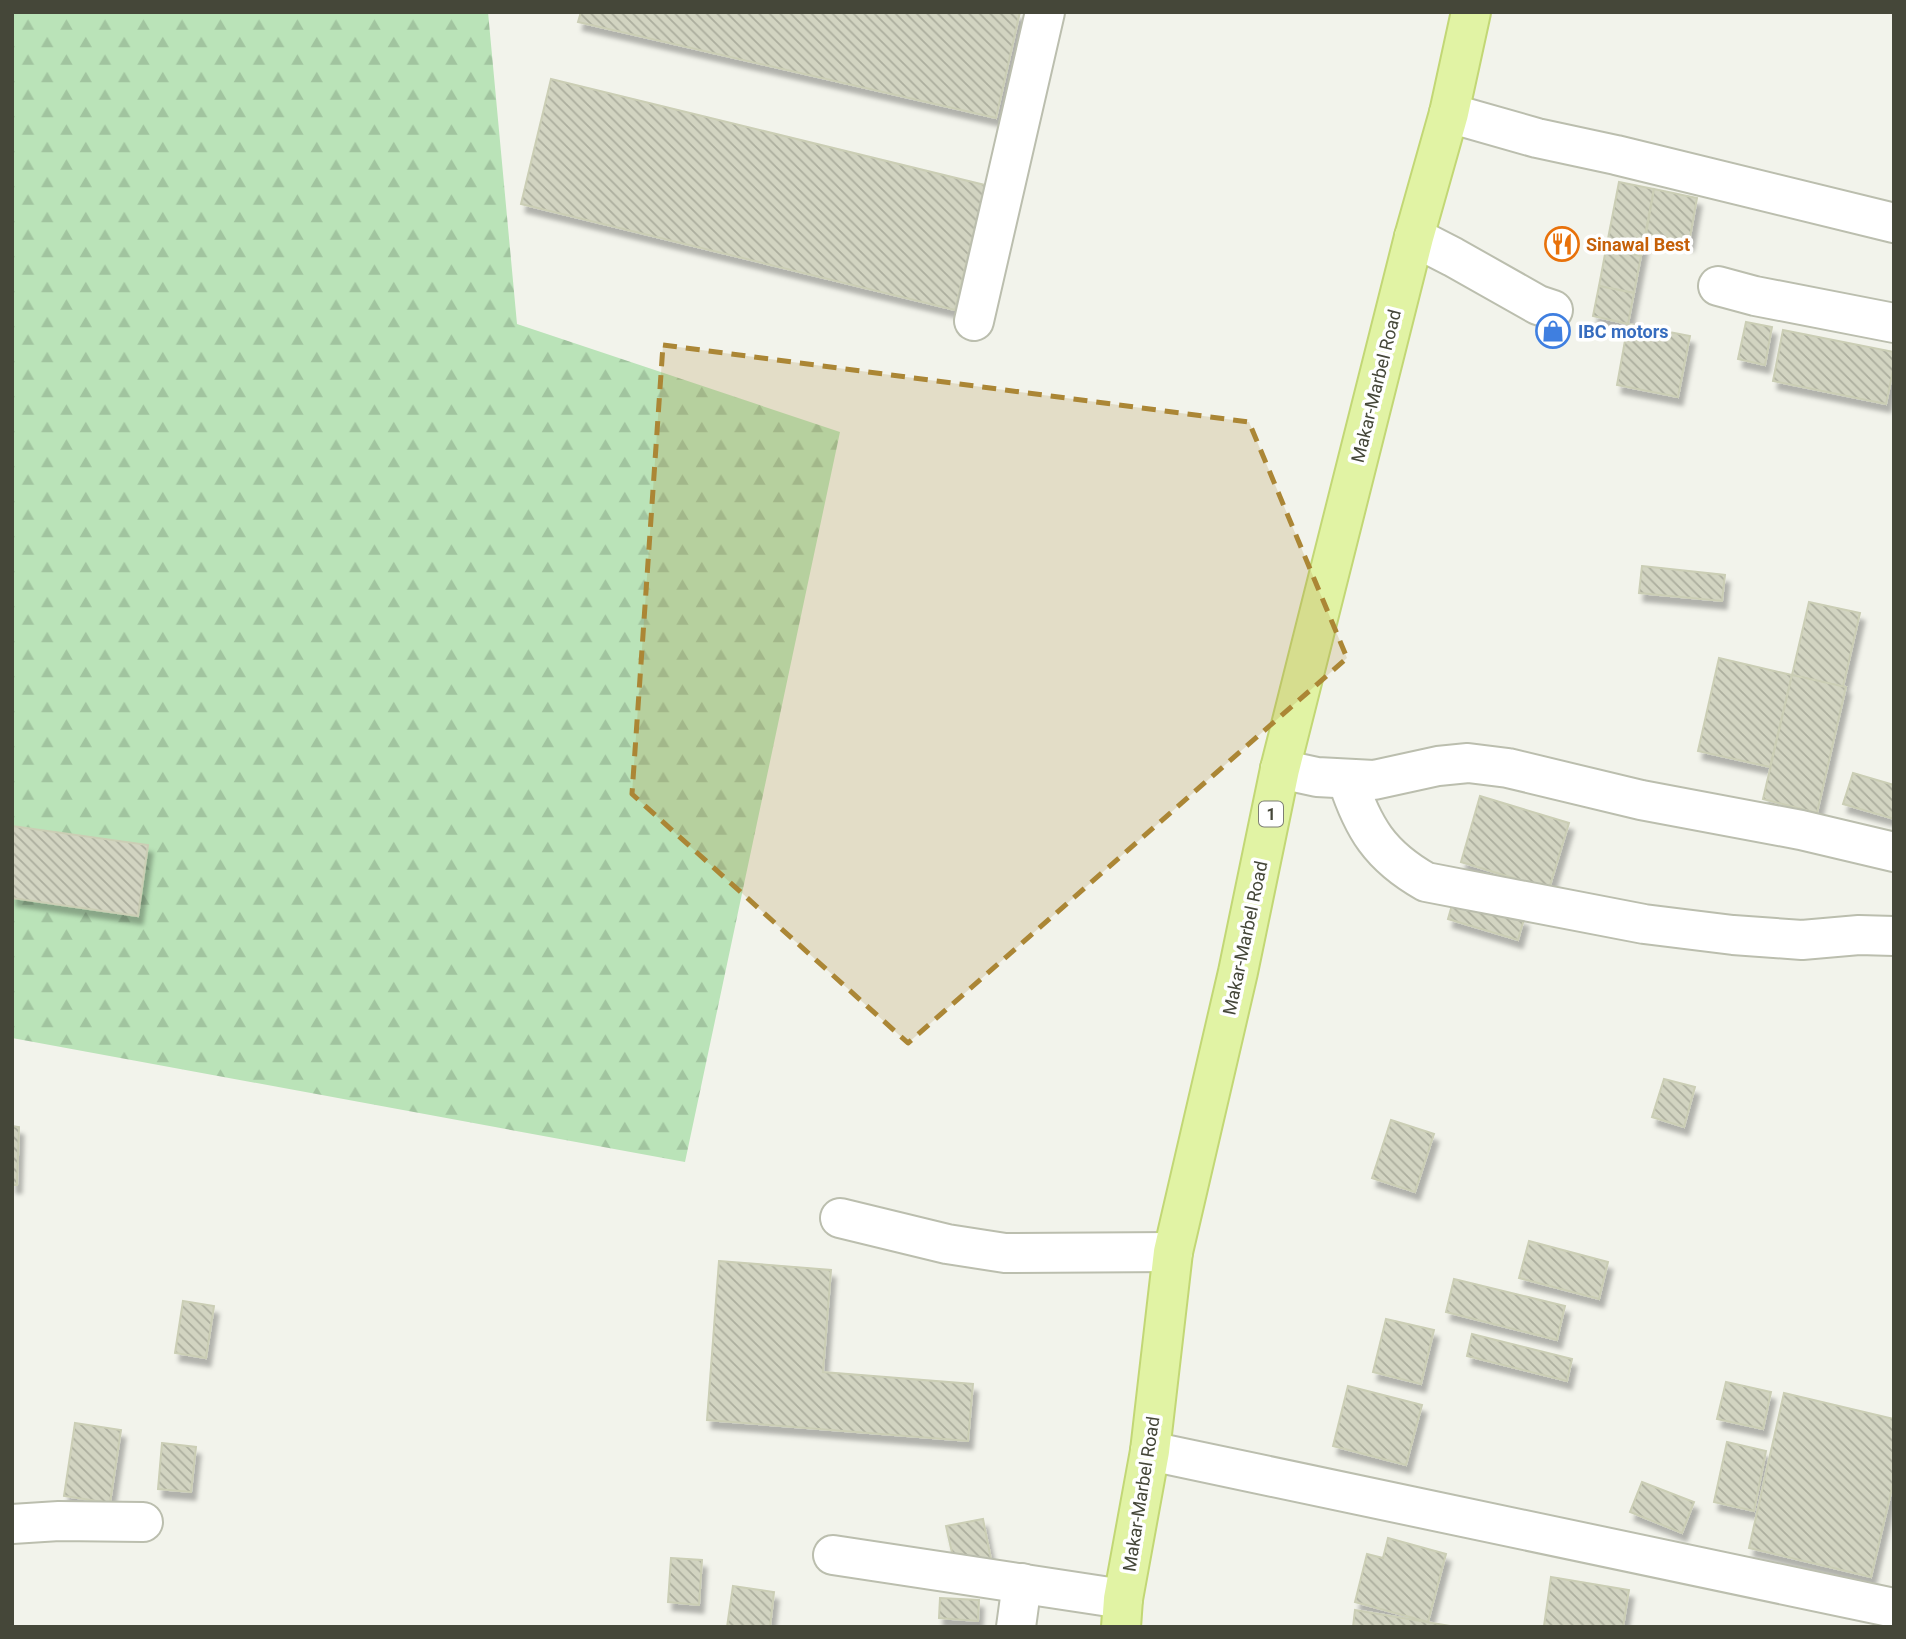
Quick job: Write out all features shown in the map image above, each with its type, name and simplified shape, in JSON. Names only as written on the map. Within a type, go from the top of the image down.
[{"type":"main road","name":"Makar-Marbel Road","points":[[1122,1613],[1150,1451],[1173,1252],[1238,972],[1280,769],[1414,237],[1449,113],[1471,12]]},
{"type":"street","points":[[974,321],[1045,12]]},
{"type":"street","points":[[1449,113],[1537,138],[1894,223]]},
{"type":"street","points":[[1414,237],[1538,305],[1553,310]]},
{"type":"street","points":[[1718,286],[1755,296],[1894,323]]},
{"type":"street","points":[[1280,769],[1317,777],[1374,780],[1438,766],[1468,763],[1508,768],[1641,800],[1801,830],[1894,852]]},
{"type":"street","points":[[1347,779],[1355,804],[1372,837],[1402,868],[1426,882],[1644,924],[1733,935],[1802,940],[1858,935],[1894,936]]},
{"type":"street","points":[[841,1218],[925,1239],[1005,1253],[1173,1252]]},
{"type":"street","points":[[1150,1451],[1894,1608]]},
{"type":"street","points":[[12,1524],[59,1521],[143,1522]]},
{"type":"street","points":[[833,1555],[1022,1583],[1122,1613]]},
{"type":"street","points":[[1016,1627],[1022,1583]]},
{"type":"highlighted area","points":[[663,345],[1249,422],[1347,658],[908,1043],[632,794]]},
{"type":"green space","points":[[12,12],[488,12],[517,324],[840,432],[685,1162],[12,1038]]},
{"type":"building","points":[[581,12],[1020,12],[996,118],[578,22]]},
{"type":"building","points":[[551,79],[985,185],[955,310],[521,204]]},
{"type":"building","points":[[1619,182],[1654,189],[1641,256],[1606,249]]},
{"type":"building","points":[[1654,189],[1697,198],[1689,243],[1646,234]]},
{"type":"building","points":[[1606,249],[1641,256],[1634,293],[1599,286]]},
{"type":"building","points":[[1599,286],[1634,293],[1628,324],[1593,316]]},
{"type":"building","points":[[1746,322],[1772,327],[1765,365],[1738,359]]},
{"type":"building","points":[[1628,324],[1690,336],[1678,397],[1617,385]]},
{"type":"building","points":[[1783,330],[1894,352],[1894,366],[1886,404],[1773,381]]},
{"type":"building","points":[[1642,566],[1725,575],[1722,601],[1639,593]]},
{"type":"building","points":[[1809,602],[1860,613],[1843,687],[1792,675]]},
{"type":"building","points":[[1719,658],[1792,675],[1770,767],[1698,751]]},
{"type":"building","points":[[1792,675],[1846,687],[1817,813],[1763,799]]},
{"type":"building","points":[[1853,773],[1894,785],[1894,819],[1843,804]]},
{"type":"building","points":[[1480,796],[1569,823],[1549,889],[1461,862]]},
{"type":"building","points":[[12,826],[148,845],[138,916],[12,898]]},
{"type":"building","points":[[1454,898],[1524,919],[1518,940],[1448,919]]},
{"type":"building","points":[[1664,1079],[1695,1087],[1684,1127],[1652,1117]]},
{"type":"building","points":[[1391,1120],[1434,1134],[1415,1192],[1372,1178]]},
{"type":"building","points":[[12,1126],[19,1127],[17,1185],[12,1185]]},
{"type":"building","points":[[1529,1241],[1608,1262],[1599,1299],[1519,1278]]},
{"type":"building","points":[[719,1261],[831,1270],[823,1372],[973,1384],[968,1441],[707,1420]]},
{"type":"building","points":[[1454,1279],[1565,1306],[1557,1340],[1446,1312]]},
{"type":"building","points":[[183,1301],[214,1306],[206,1358],[175,1353]]},
{"type":"building","points":[[1386,1319],[1434,1330],[1421,1384],[1373,1372]]},
{"type":"building","points":[[1472,1334],[1572,1359],[1567,1381],[1467,1356]]},
{"type":"building","points":[[1726,1382],[1771,1392],[1763,1429],[1717,1419]]},
{"type":"building","points":[[1348,1386],[1422,1405],[1406,1465],[1333,1446]]},
{"type":"building","points":[[1784,1393],[1894,1419],[1894,1480],[1871,1577],[1749,1548]]},
{"type":"building","points":[[75,1423],[121,1430],[110,1503],[64,1496]]},
{"type":"building","points":[[1727,1442],[1766,1451],[1754,1511],[1714,1502]]},
{"type":"building","points":[[162,1443],[196,1447],[191,1492],[158,1489]]},
{"type":"building","points":[[1642,1482],[1694,1502],[1682,1533],[1630,1512]]},
{"type":"building","points":[[983,1519],[991,1559],[955,1566],[946,1526]]},
{"type":"building","points":[[1388,1538],[1446,1554],[1428,1622],[1355,1602],[1367,1554],[1383,1558]]},
{"type":"building","points":[[671,1558],[702,1560],[699,1605],[668,1602]]},
{"type":"building","points":[[1551,1577],[1629,1590],[1623,1627],[1544,1626]]},
{"type":"building","points":[[733,1586],[774,1592],[770,1627],[727,1627]]},
{"type":"building","points":[[940,1598],[979,1600],[978,1621],[939,1618]]},
{"type":"building","points":[[1355,1610],[1456,1627],[1353,1627]]},
{"type":"place","name":"Sinawal Best","points":[[1562,244]]},
{"type":"place","name":"IBC motors","points":[[1553,331]]}]
